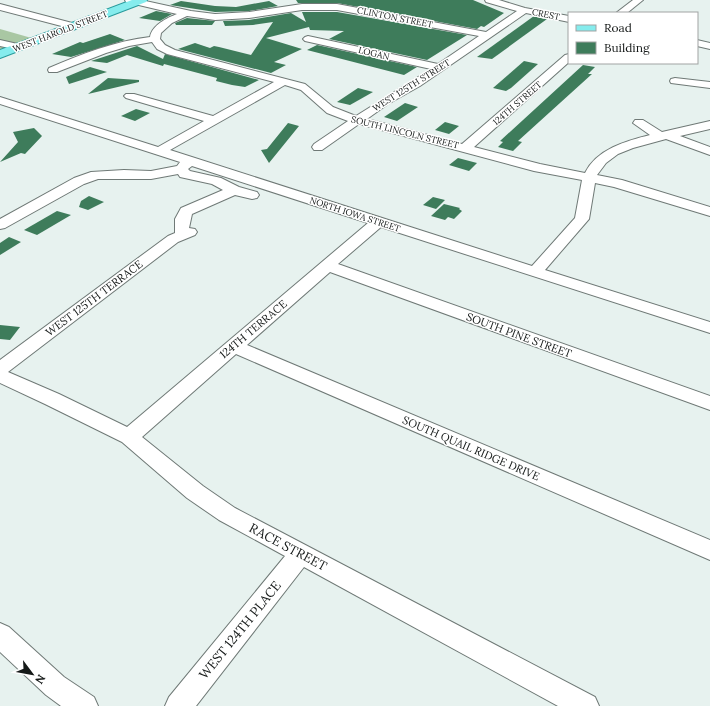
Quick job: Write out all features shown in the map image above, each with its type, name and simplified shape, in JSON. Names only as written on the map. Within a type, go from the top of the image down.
[{"type":"main road","name":"WEST HAROLD STREET","points":[[0,54],[136,1]]},
{"type":"street","points":[[281,0],[290,8]]},
{"type":"street","name":"CREST","points":[[489,0],[524,10],[568,19]]},
{"type":"street","points":[[622,12],[638,0]]},
{"type":"street","name":"CLINTON STREET","points":[[136,1],[186,13],[215,17],[235,17],[312,6],[348,8],[487,35]]},
{"type":"street","points":[[0,7],[73,26]]},
{"type":"street","name":"WEST 125TH STREET","points":[[318,147],[357,120],[440,68],[524,10]]},
{"type":"street","points":[[53,70],[111,47],[135,41],[155,39],[157,30],[164,24],[186,13]]},
{"type":"street","name":"SOUTH LINCOLN STREET","points":[[155,39],[161,47],[171,52],[306,89],[329,109],[357,120],[539,168],[590,177],[631,187],[710,212]]},
{"type":"street","name":"LOGAN","points":[[308,39],[440,68]]},
{"type":"street","points":[[0,42],[18,47]]},
{"type":"street","points":[[698,43],[710,46]]},
{"type":"street","name":"124TH STREET","points":[[465,148],[568,58]]},
{"type":"street","points":[[675,81],[710,85]]},
{"type":"street","points":[[159,151],[284,82]]},
{"type":"street","points":[[130,96],[215,120]]},
{"type":"street","name":"NORTH IOWA STREET","points":[[0,100],[159,151],[185,165],[378,222],[710,328]]},
{"type":"street","points":[[639,123],[664,135],[710,152]]},
{"type":"street","points":[[535,272],[582,219],[585,211],[590,177],[601,160],[629,144],[710,125]]},
{"type":"street","points":[[0,225],[79,181],[96,175],[160,174],[185,165],[185,174],[216,181],[234,190],[252,195]]},
{"type":"street","name":"WEST 125TH TERRACE","points":[[0,369],[173,239],[186,234],[182,219],[187,211],[194,206],[208,202],[234,190]]},
{"type":"street","name":"124TH TERRACE","points":[[129,438],[233,346],[378,222]]},
{"type":"street","name":"SOUTH PINE STREET","points":[[328,266],[710,403]]},
{"type":"street","name":"SOUTH QUAIL RIDGE DRIVE","points":[[233,346],[710,550]]},
{"type":"street","name":"RACE STREET","points":[[0,376],[129,438],[156,458],[195,492],[227,514],[585,706]]},
{"type":"street","name":"WEST 124TH PLACE","points":[[179,706],[301,554]]},
{"type":"street","points":[[0,635],[55,686],[84,706]]},
{"type":"green space","points":[[0,29],[35,39],[0,52]]},
{"type":"building","points":[[296,0],[473,0],[504,13],[484,27],[481,26],[477,29],[337,3],[298,3]]},
{"type":"building","points":[[181,1],[215,6],[236,7],[269,1],[278,6],[249,11],[215,12],[170,5]]},
{"type":"building","points":[[156,11],[172,14],[160,21],[139,18]]},
{"type":"building","points":[[302,12],[337,12],[467,35],[427,60],[329,39],[344,31],[310,30],[309,27],[266,38],[302,49],[274,62],[286,65],[271,73],[178,49],[195,43],[210,48],[214,46],[251,55],[273,22],[253,25],[225,26],[223,21],[249,20],[291,13],[306,22]]},
{"type":"building","points":[[534,16],[547,19],[492,59],[477,57]]},
{"type":"building","points":[[187,18],[215,21],[212,25],[176,25],[175,23]]},
{"type":"building","points":[[110,34],[125,40],[71,57],[52,54],[80,42],[83,43]]},
{"type":"building","points":[[317,45],[417,67],[404,75],[307,50]]},
{"type":"building","points":[[137,46],[163,59],[165,54],[259,80],[245,87],[232,85],[216,81],[217,78],[164,64],[163,66],[127,55],[107,63],[91,61]]},
{"type":"building","points":[[524,61],[538,64],[506,91],[493,88]]},
{"type":"building","points":[[583,65],[595,67],[588,74],[592,74],[518,141],[522,142],[513,151],[498,147],[503,142],[500,141]]},
{"type":"building","points":[[90,67],[107,72],[69,84],[66,77]]},
{"type":"building","points":[[108,78],[139,80],[139,82],[88,94]]},
{"type":"building","points":[[358,88],[373,92],[350,105],[337,102]]},
{"type":"building","points":[[405,103],[418,107],[397,121],[384,117]]},
{"type":"building","points":[[136,109],[150,113],[135,121],[121,116]]},
{"type":"building","points":[[445,122],[459,126],[449,134],[435,130]]},
{"type":"building","points":[[288,123],[299,126],[269,163],[261,150],[267,149]]},
{"type":"building","points":[[34,128],[42,136],[25,154],[21,153],[0,162],[18,142],[13,132]]},
{"type":"building","points":[[458,158],[477,163],[469,171],[449,165]]},
{"type":"building","points":[[89,196],[104,202],[88,210],[79,207],[81,201]]},
{"type":"building","points":[[433,197],[445,200],[436,209],[423,205]]},
{"type":"building","points":[[444,204],[460,208],[459,209],[462,211],[454,219],[448,217],[445,220],[431,216]]},
{"type":"building","points":[[57,211],[71,215],[37,235],[24,230]]},
{"type":"building","points":[[9,237],[21,242],[0,255],[0,243]]},
{"type":"building","points":[[0,325],[20,327],[10,340],[0,339]]}]
